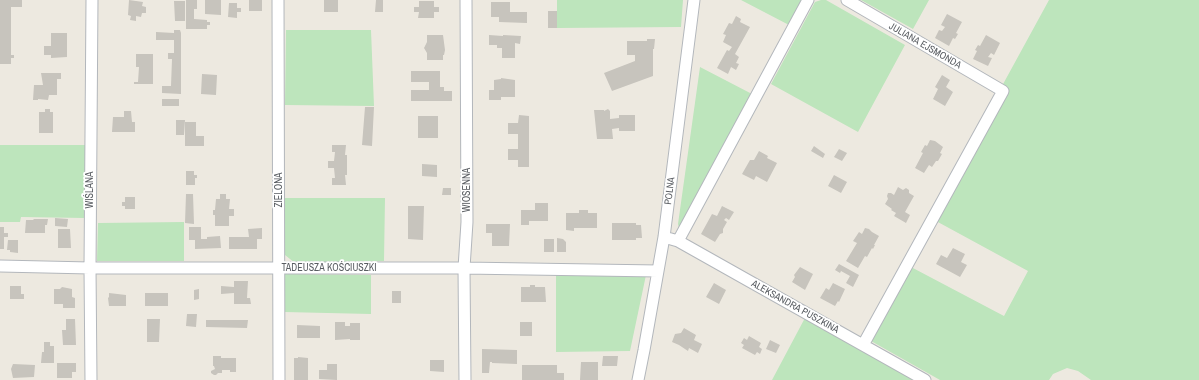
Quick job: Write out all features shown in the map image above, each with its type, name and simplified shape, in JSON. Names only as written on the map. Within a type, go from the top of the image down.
[{"type":"street","name":"WIŚLANA","points":[[91,380],[90,268],[92,0]]},
{"type":"street","name":"ZIELONA","points":[[278,0],[280,268],[279,380]]},
{"type":"street","name":"WIOSENNA","points":[[465,380],[464,268],[467,222],[466,0]]},
{"type":"street","name":"POLNA","points":[[638,380],[664,237],[694,0]]},
{"type":"street","points":[[678,241],[808,0]]},
{"type":"street","name":"JULIANA EJSMONDA","points":[[847,0],[1002,91],[863,345]]},
{"type":"street","name":"ALEKSANDRA PUSZKINA","points":[[664,237],[678,241],[925,380]]},
{"type":"street","name":"TADEUSZA KOŚCIUSZKI","points":[[0,266],[90,268],[464,268],[658,270]]},
{"type":"green space","points":[[557,0],[683,0],[681,27],[557,28]]},
{"type":"green space","points":[[741,0],[803,0],[789,25]]},
{"type":"green space","points":[[826,0],[905,45],[858,132],[771,84],[815,2]]},
{"type":"green space","points":[[861,0],[929,0],[913,29]]},
{"type":"green space","points":[[1049,0],[1199,0],[1199,380],[1091,380],[1078,371],[1067,368],[1053,374],[1049,380],[940,380],[871,341],[911,267],[1004,316],[1028,271],[936,221],[1008,87],[1002,86]]},
{"type":"green space","points":[[286,30],[371,30],[374,106],[285,105]]},
{"type":"green space","points":[[700,67],[752,94],[679,228],[678,224]]},
{"type":"green space","points":[[0,145],[86,145],[85,218],[21,217],[20,222],[0,222]]},
{"type":"green space","points":[[285,198],[385,198],[384,261],[295,263],[285,255]]},
{"type":"green space","points":[[184,222],[184,261],[97,261],[98,223]]},
{"type":"green space","points":[[284,274],[371,275],[371,314],[284,312]]},
{"type":"green space","points":[[556,275],[646,275],[630,351],[556,352]]},
{"type":"green space","points":[[806,316],[918,380],[772,380]]},
{"type":"building","points":[[0,0],[22,0],[22,7],[11,7],[11,55],[14,55],[14,58],[11,58],[11,64],[0,64]]},
{"type":"building","points":[[129,0],[143,2],[142,6],[146,7],[146,13],[142,13],[141,17],[136,16],[136,21],[130,20],[131,16],[128,15]]},
{"type":"building","points":[[186,0],[197,0],[197,9],[194,9],[194,19],[207,20],[207,22],[210,22],[210,25],[207,25],[207,29],[186,29]]},
{"type":"building","points":[[205,0],[221,0],[221,15],[205,14]]},
{"type":"building","points":[[249,0],[262,0],[262,11],[249,11]]},
{"type":"building","points":[[324,0],[338,0],[338,12],[324,12]]},
{"type":"building","points":[[376,0],[383,0],[383,12],[375,12]]},
{"type":"building","points":[[174,1],[185,1],[185,21],[175,21]]},
{"type":"building","points":[[419,1],[434,1],[434,7],[439,7],[439,12],[434,12],[434,18],[418,18],[419,12],[414,12],[414,7],[419,7]]},
{"type":"building","points":[[491,2],[510,2],[510,12],[527,12],[527,23],[499,22],[499,17],[491,17]]},
{"type":"building","points":[[229,3],[237,3],[237,8],[241,8],[241,12],[237,12],[237,18],[228,17]]},
{"type":"building","points":[[548,11],[557,11],[557,28],[548,28]]},
{"type":"building","points":[[947,14],[962,22],[956,33],[958,34],[955,39],[953,38],[949,46],[935,38],[939,30],[942,31],[945,27],[941,25]]},
{"type":"building","points":[[736,16],[741,19],[740,22],[750,27],[735,54],[739,57],[736,63],[739,64],[736,70],[731,67],[728,74],[717,68],[727,50],[729,51],[732,47],[723,42],[726,35],[723,34],[729,23],[732,24]]},
{"type":"building","points":[[174,30],[180,30],[181,33],[181,94],[162,93],[162,86],[171,86],[172,59],[168,59],[168,53],[174,53],[174,40],[156,40],[156,32],[174,33]]},
{"type":"building","points":[[51,33],[67,33],[67,57],[51,58],[51,55],[44,55],[44,46],[51,46]]},
{"type":"building","points":[[427,35],[443,35],[445,50],[443,60],[427,60],[427,53],[424,48],[427,42]]},
{"type":"building","points":[[489,35],[521,36],[520,44],[515,43],[515,58],[502,58],[502,48],[497,48],[497,45],[489,45]]},
{"type":"building","points":[[986,35],[1000,43],[994,55],[991,53],[988,57],[992,58],[988,66],[973,59],[977,51],[975,50],[978,45],[980,46]]},
{"type":"building","points":[[647,39],[655,39],[653,49],[653,76],[612,91],[604,73],[635,61],[635,55],[627,55],[627,41],[647,41]]},
{"type":"building","points":[[136,54],[153,54],[153,84],[134,84],[134,82],[138,82],[139,67],[136,67]]},
{"type":"building","points":[[411,71],[440,71],[440,87],[444,87],[444,91],[452,91],[452,101],[411,101],[411,90],[429,90],[429,82],[411,82]]},
{"type":"building","points":[[41,73],[61,73],[61,79],[57,79],[57,95],[49,95],[48,100],[33,100],[34,85],[43,85]]},
{"type":"building","points":[[202,74],[217,75],[216,95],[201,94]]},
{"type":"building","points":[[942,75],[950,80],[946,87],[953,92],[945,106],[933,99],[938,89],[935,87]]},
{"type":"building","points":[[501,78],[515,80],[515,97],[501,97],[501,100],[489,100],[489,90],[494,90],[494,80]]},
{"type":"building","points":[[162,99],[179,99],[179,106],[162,106]]},
{"type":"building","points":[[365,107],[374,107],[372,146],[362,145]]},
{"type":"building","points":[[45,109],[50,109],[50,112],[53,112],[53,133],[39,133],[39,112],[45,112]]},
{"type":"building","points":[[608,109],[610,111],[610,119],[619,118],[619,115],[635,115],[635,131],[619,131],[619,128],[612,129],[613,139],[597,139],[594,110],[604,111]]},
{"type":"building","points":[[124,111],[131,111],[132,122],[135,122],[135,132],[112,132],[113,117],[124,117]]},
{"type":"building","points":[[519,115],[529,116],[529,167],[518,167],[518,160],[508,160],[508,149],[518,149],[518,134],[508,134],[508,123],[518,123]]},
{"type":"building","points":[[418,116],[438,116],[438,138],[418,138]]},
{"type":"building","points":[[176,120],[185,120],[184,135],[176,135]]},
{"type":"building","points":[[185,122],[196,122],[196,136],[204,136],[204,146],[185,146]]},
{"type":"building","points":[[930,140],[935,141],[943,147],[940,153],[942,154],[938,161],[936,161],[932,167],[929,165],[924,173],[915,168],[923,153],[921,152]]},
{"type":"building","points":[[332,145],[346,145],[346,185],[332,185],[332,178],[335,178],[334,168],[328,168],[328,161],[334,161],[335,152],[332,152]]},
{"type":"building","points":[[814,146],[825,154],[823,158],[811,151]]},
{"type":"building","points":[[839,149],[847,153],[842,161],[834,157]]},
{"type":"building","points":[[759,151],[768,156],[767,158],[777,163],[767,182],[756,176],[754,180],[742,174],[750,160],[754,160]]},
{"type":"building","points":[[422,164],[437,165],[437,177],[422,176]]},
{"type":"building","points":[[186,171],[194,171],[194,175],[197,175],[197,178],[195,178],[195,185],[186,185]]},
{"type":"building","points":[[834,175],[847,182],[841,193],[828,186]]},
{"type":"building","points":[[898,187],[903,190],[906,188],[909,190],[909,193],[914,196],[905,212],[910,215],[906,223],[894,216],[896,213],[885,204],[888,199],[888,193],[894,195]]},
{"type":"building","points":[[443,188],[451,188],[451,195],[442,195]]},
{"type":"building","points":[[186,194],[193,194],[194,224],[185,223]]},
{"type":"building","points":[[220,194],[226,194],[226,199],[230,199],[229,209],[234,209],[234,216],[229,216],[229,226],[215,226],[215,215],[213,215],[213,210],[215,210],[216,199],[220,199]]},
{"type":"building","points":[[125,197],[135,197],[135,209],[125,209],[125,206],[122,206],[122,202],[125,202]]},
{"type":"building","points":[[535,203],[548,203],[548,221],[529,221],[529,225],[521,225],[521,210],[535,210]]},
{"type":"building","points":[[408,206],[424,206],[423,240],[408,239]]},
{"type":"building","points":[[722,206],[734,212],[729,220],[726,218],[724,220],[727,222],[723,229],[723,233],[720,234],[715,242],[701,234],[712,214],[717,216]]},
{"type":"building","points":[[579,210],[588,210],[588,213],[597,213],[597,228],[574,228],[574,231],[566,230],[566,213],[579,213]]},
{"type":"building","points":[[55,218],[68,219],[67,227],[55,226]]},
{"type":"building","points":[[48,219],[47,225],[45,225],[45,233],[25,233],[26,220]]},
{"type":"building","points":[[612,223],[636,223],[636,225],[641,225],[642,238],[636,238],[636,240],[612,240]]},
{"type":"building","points":[[486,224],[510,224],[509,246],[492,246],[492,233],[486,233]]},
{"type":"building","points":[[0,227],[4,227],[4,233],[8,233],[8,237],[4,237],[4,249],[0,249]]},
{"type":"building","points":[[189,227],[201,227],[201,239],[220,236],[221,248],[195,249],[195,240],[189,240]]},
{"type":"building","points":[[262,228],[262,239],[257,239],[257,249],[229,249],[229,237],[249,237],[248,229]]},
{"type":"building","points":[[865,228],[879,236],[873,249],[872,248],[867,257],[865,256],[858,268],[846,261],[857,243],[853,241],[859,232],[862,234]]},
{"type":"building","points":[[58,229],[70,229],[71,248],[58,248]]},
{"type":"building","points":[[557,238],[563,239],[566,242],[566,252],[557,252]]},
{"type":"building","points":[[544,239],[554,239],[554,252],[544,252]]},
{"type":"building","points":[[8,240],[18,240],[18,253],[7,250]]},
{"type":"building","points":[[953,248],[965,254],[961,262],[967,265],[960,277],[936,264],[941,255],[947,258]]},
{"type":"building","points":[[839,264],[859,275],[853,287],[846,283],[850,276],[841,271],[840,273],[835,270]]},
{"type":"building","points":[[800,267],[813,274],[805,290],[792,282],[795,277],[794,275]]},
{"type":"building","points":[[234,281],[248,281],[247,298],[250,298],[251,304],[234,304],[234,293],[221,294],[221,286],[234,287]]},
{"type":"building","points":[[714,283],[726,290],[719,304],[706,297]]},
{"type":"building","points":[[833,283],[845,289],[839,302],[838,301],[835,306],[820,298],[826,288],[829,290]]},
{"type":"building","points":[[530,285],[535,285],[535,287],[545,287],[546,302],[521,302],[521,287],[530,287]]},
{"type":"building","points":[[10,286],[21,286],[21,294],[24,294],[24,299],[10,299]]},
{"type":"building","points":[[62,287],[72,289],[72,297],[75,298],[75,308],[63,308],[63,304],[54,304],[54,289],[60,289]]},
{"type":"building","points":[[199,289],[199,299],[194,300],[194,290]]},
{"type":"building","points":[[392,291],[401,291],[401,303],[392,303]]},
{"type":"building","points":[[109,293],[126,295],[126,306],[109,306]]},
{"type":"building","points":[[145,293],[168,293],[168,306],[145,306]]},
{"type":"building","points":[[187,314],[197,314],[196,327],[186,326]]},
{"type":"building","points":[[66,319],[75,319],[76,345],[63,345],[62,330],[66,330]]},
{"type":"building","points":[[147,319],[160,319],[159,342],[147,342]]},
{"type":"building","points":[[206,320],[248,320],[247,328],[206,327]]},
{"type":"building","points":[[335,322],[345,322],[345,326],[350,326],[350,323],[360,323],[360,340],[335,340]]},
{"type":"building","points":[[520,322],[532,322],[532,336],[520,336]]},
{"type":"building","points":[[297,325],[320,326],[320,338],[297,338]]},
{"type":"building","points":[[684,328],[696,335],[694,340],[702,344],[698,353],[689,348],[688,351],[672,342],[675,334],[681,333]]},
{"type":"building","points":[[749,336],[761,343],[759,347],[762,349],[760,354],[757,352],[755,355],[742,348],[744,345],[741,343],[744,338],[747,340]]},
{"type":"building","points":[[770,340],[780,345],[776,353],[766,349]]},
{"type":"building","points":[[44,342],[50,342],[50,346],[54,346],[54,363],[41,363],[42,352],[44,352]]},
{"type":"building","points":[[482,349],[517,350],[517,364],[490,362],[489,373],[482,373]]},
{"type":"building","points":[[213,356],[221,356],[221,358],[236,358],[236,372],[222,370],[222,373],[218,373],[216,375],[211,373],[211,371],[215,369],[213,366]]},
{"type":"building","points":[[603,356],[618,356],[617,366],[602,366]]},
{"type":"building","points":[[294,358],[308,358],[308,380],[294,380]]},
{"type":"building","points":[[430,360],[444,360],[444,372],[430,371]]},
{"type":"building","points":[[581,362],[598,362],[598,380],[580,380]]},
{"type":"building","points":[[57,363],[76,363],[76,372],[72,372],[72,378],[57,378]]},
{"type":"building","points":[[13,364],[35,365],[34,377],[13,378],[11,369]]},
{"type":"building","points":[[327,364],[337,364],[337,380],[319,379],[319,370],[327,370]]},
{"type":"building","points":[[522,365],[557,365],[557,373],[564,373],[564,380],[522,380]]}]
